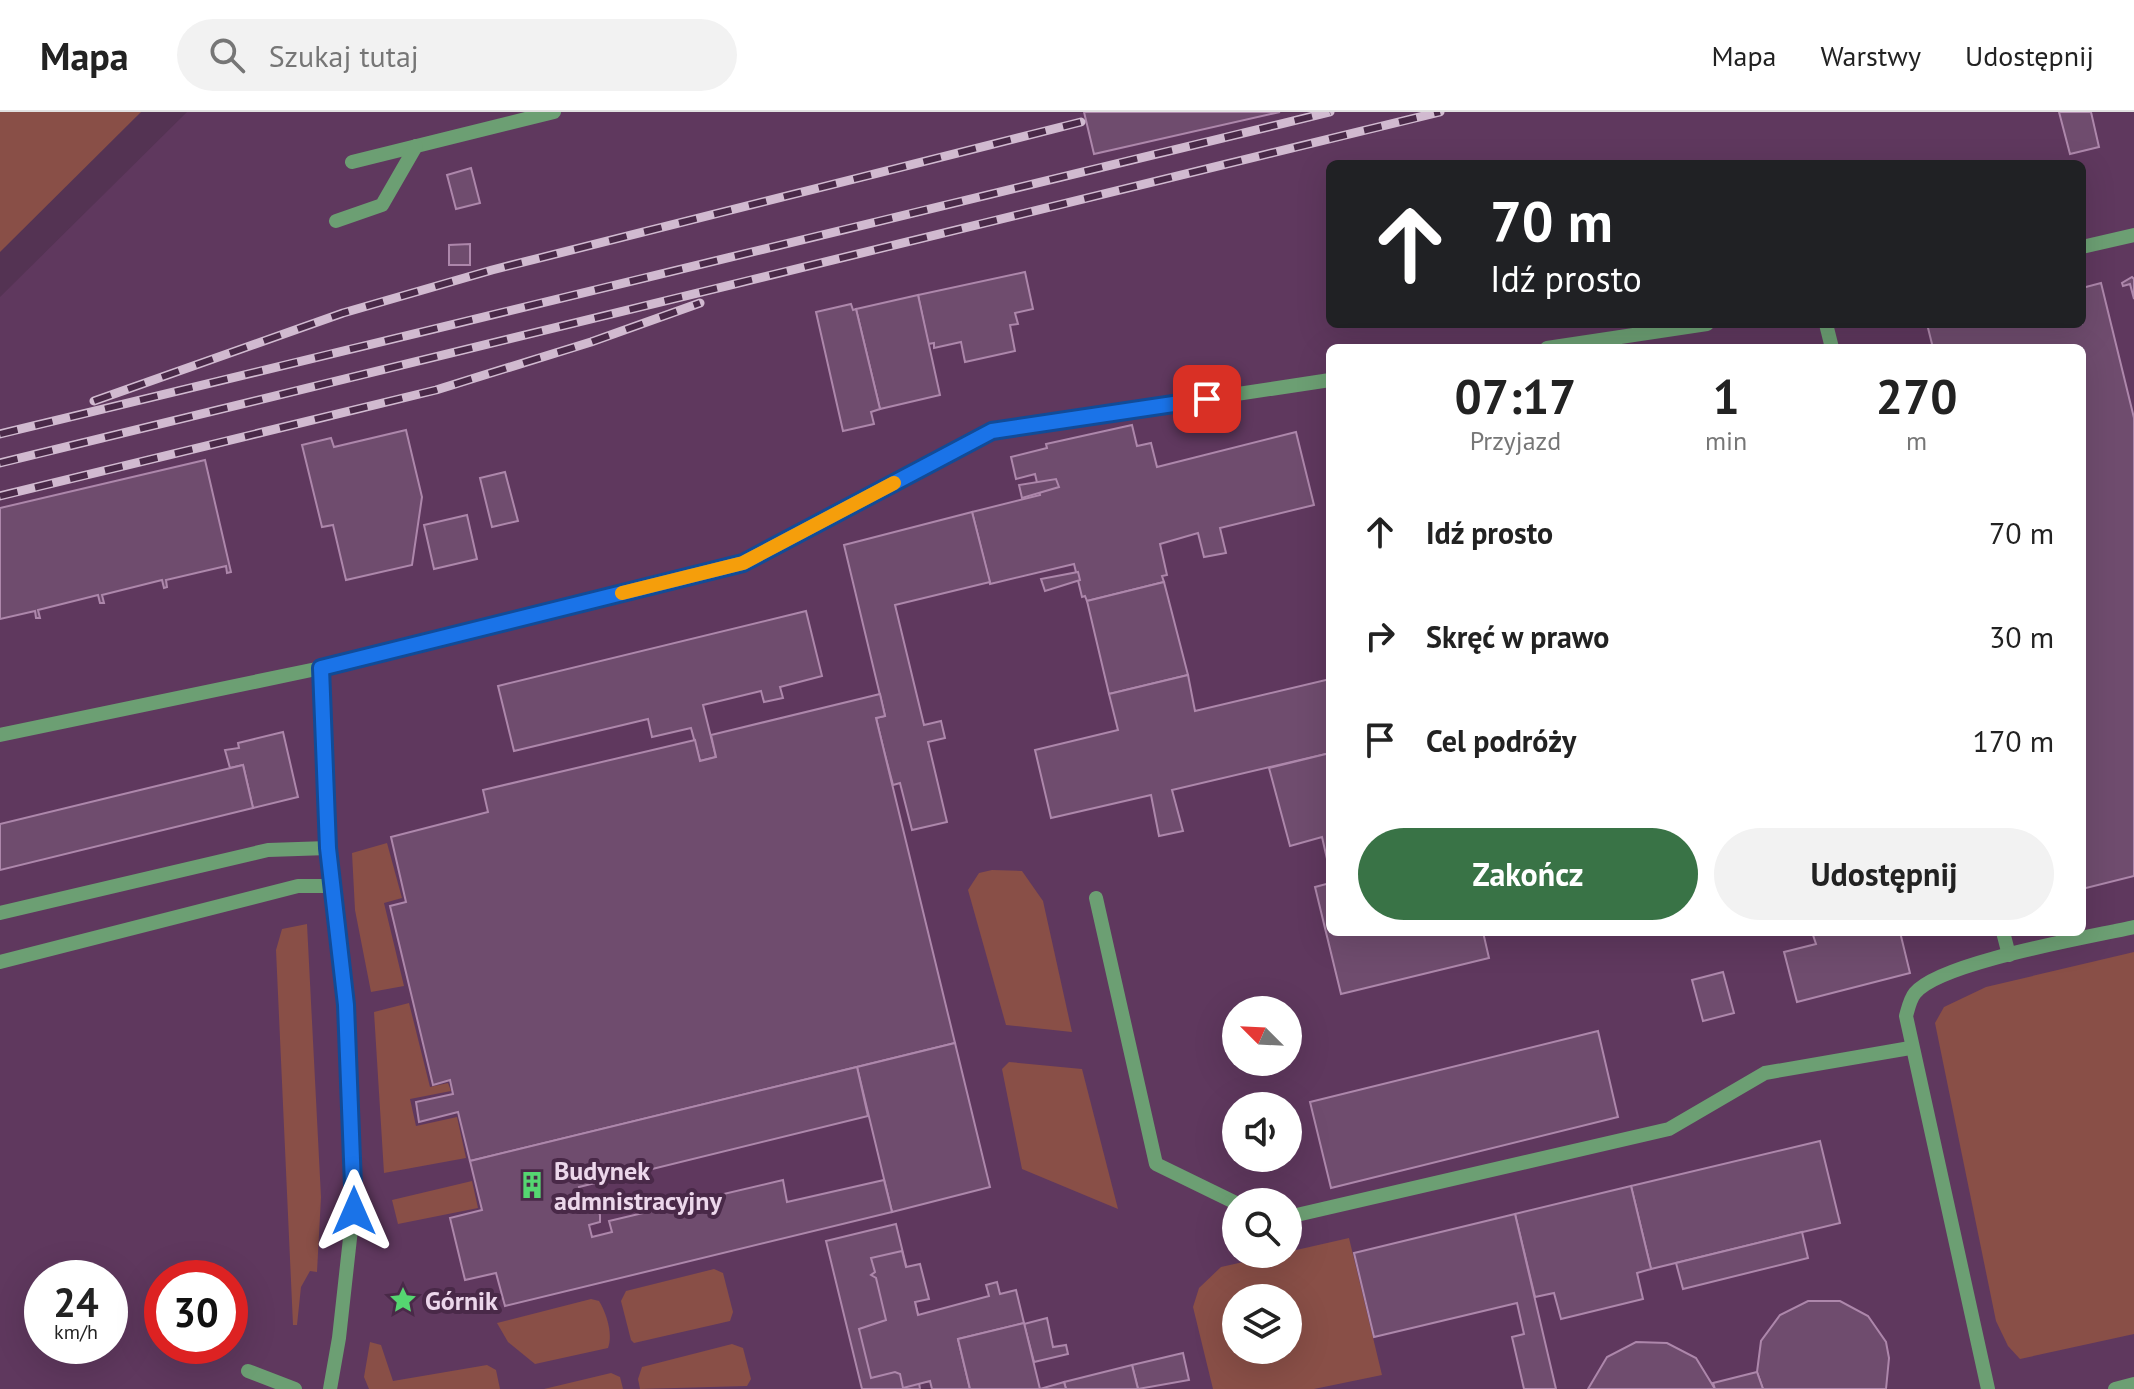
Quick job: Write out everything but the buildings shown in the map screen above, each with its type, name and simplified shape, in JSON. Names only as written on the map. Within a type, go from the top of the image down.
[{"type":"street","points":[[352,162],[554,112]]},
{"type":"street","points":[[336,221],[382,205],[416,146]]},
{"type":"street","points":[[2086,246],[2134,235]]},
{"type":"street","points":[[1574,344],[1680,328]]},
{"type":"street","points":[[0,735],[321,668],[743,563],[992,431],[1326,381]]},
{"type":"street","points":[[321,668],[328,848],[346,1005],[355,1193],[339,1338],[330,1389]]},
{"type":"street","points":[[0,913],[268,850],[328,848]]},
{"type":"street","points":[[0,962],[298,886],[332,886]]},
{"type":"street","points":[[1096,898],[1156,1164],[1222,1196]]},
{"type":"street","points":[[1988,1389],[1910,1048],[1906,1016],[1914,994],[1933,979],[2009,955],[2134,927]]},
{"type":"street","points":[[2004,936],[2009,955]]},
{"type":"street","points":[[1302,1214],[1669,1129],[1765,1073],[1910,1048]]},
{"type":"street","points":[[248,1371],[295,1389]]},
{"type":"street","points":[[2115,1389],[2134,1384]]},
{"type":"shaded area","points":[[0,112],[141,112],[0,252]]},
{"type":"shaded area","points":[[187,112],[2134,112],[2134,1389],[0,1389],[0,297]]},
{"type":"shaded area","points":[[387,843],[402,898],[384,903],[404,986],[371,992],[355,910],[352,853]]},
{"type":"shaded area","points":[[1022,871],[1043,901],[1072,1032],[1006,1025],[968,890],[979,873]]},
{"type":"shaded area","points":[[307,924],[321,1197],[317,1272],[310,1271],[301,1287],[297,1325],[293,1325],[276,950],[282,929]]},
{"type":"shaded area","points":[[2134,952],[2134,1334],[2020,1359],[2008,1346],[1996,1321],[1935,1023],[1944,1007],[1986,987]]},
{"type":"shaded area","points":[[409,1003],[430,1087],[448,1083],[451,1091],[410,1099],[416,1126],[457,1117],[466,1158],[384,1173],[374,1012]]},
{"type":"shaded area","points":[[1009,1062],[1082,1069],[1118,1209],[1022,1169],[1002,1069]]},
{"type":"shaded area","points":[[472,1181],[478,1208],[398,1224],[392,1200]]},
{"type":"shaded area","points":[[1349,1238],[1382,1375],[1314,1389],[1213,1389],[1193,1307],[1199,1288],[1222,1267],[1302,1268],[1302,1249]]},
{"type":"shaded area","points":[[714,1269],[723,1273],[733,1312],[730,1321],[634,1343],[631,1340],[621,1301],[626,1291]]},
{"type":"shaded area","points":[[591,1299],[599,1301],[607,1318],[608,1348],[535,1364],[508,1342],[497,1323]]},
{"type":"shaded area","points":[[370,1342],[381,1345],[393,1381],[487,1365],[496,1370],[500,1389],[369,1389],[364,1377]]},
{"type":"shaded area","points":[[732,1344],[743,1348],[751,1379],[747,1386],[640,1389],[638,1379],[642,1367]]},
{"type":"shaded area","points":[[611,1373],[620,1377],[623,1389],[544,1389]]},
{"type":"railway","points":[[0,434],[1330,112]]},
{"type":"railway","points":[[0,463],[1440,112]]},
{"type":"railway","points":[[94,401],[343,313],[492,270],[1081,122]]},
{"type":"railway","points":[[0,496],[436,390],[591,342],[700,303]]},
{"type":"slow traffic","points":[[622,593],[743,563],[894,483]]},
{"type":"place","name":"Budynek admnistracyjny","points":[[532,1185]]},
{"type":"place","name":"Górnik","points":[[403,1300]]},
{"type":"route","points":[[354,1211],[346,1005],[328,848],[321,668],[743,563],[992,431],[1207,399]]}]
